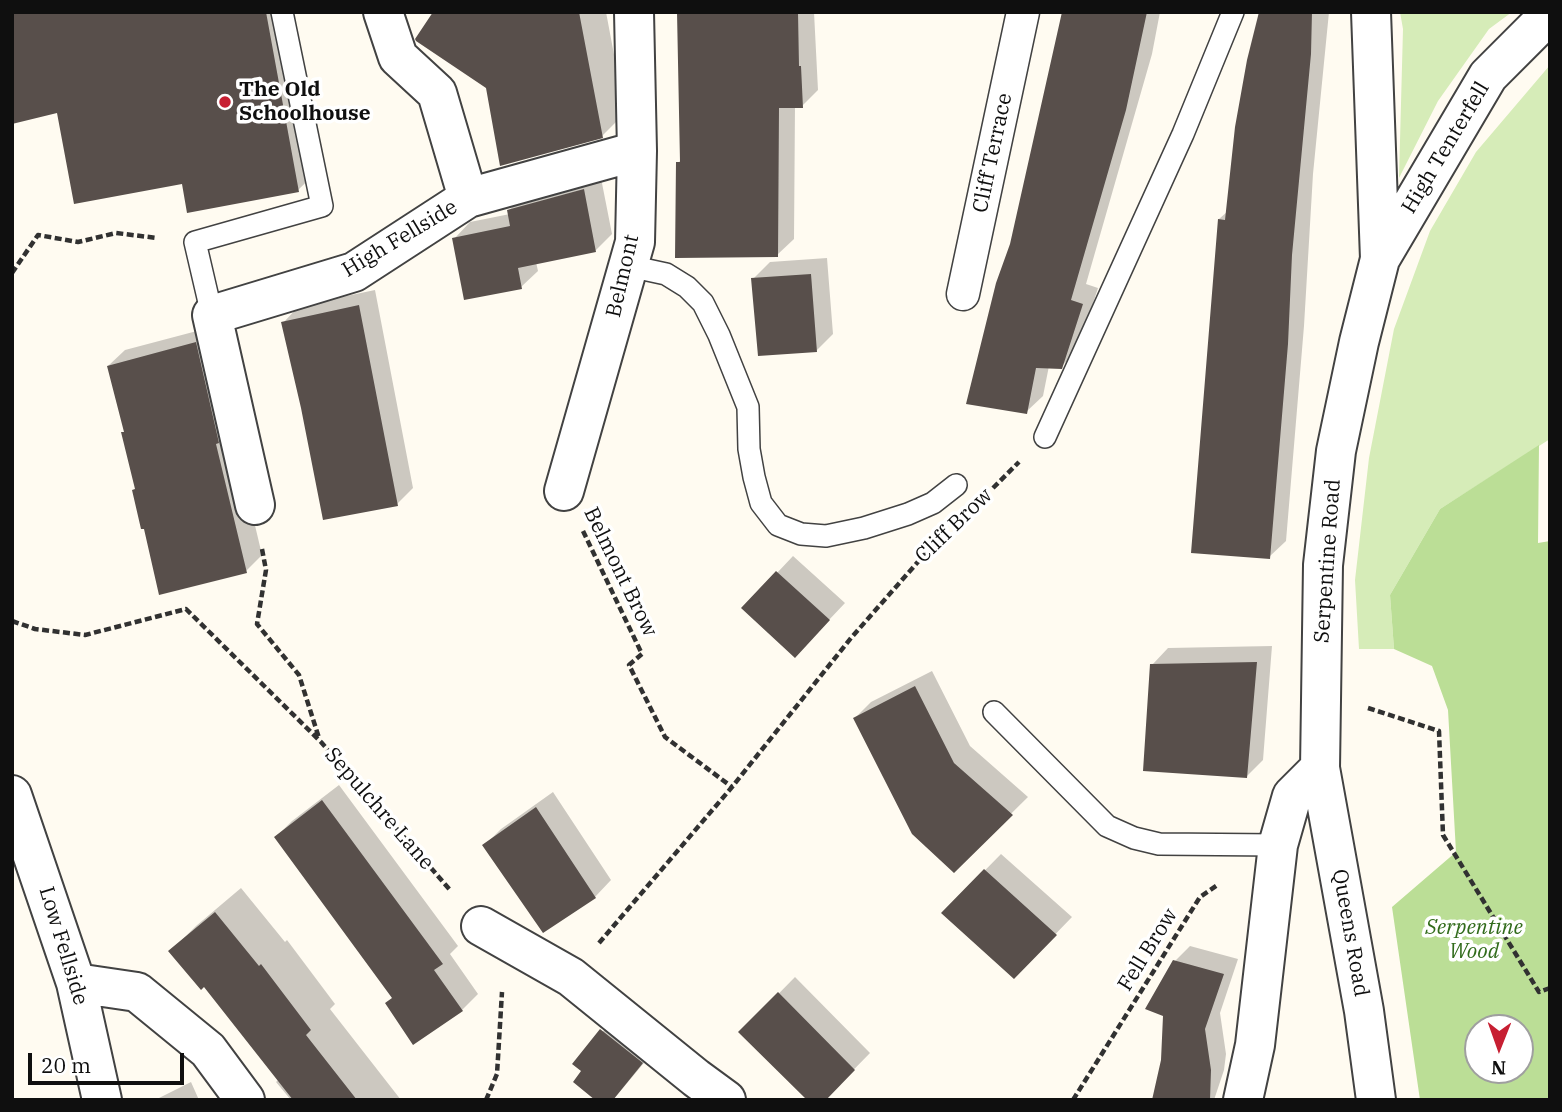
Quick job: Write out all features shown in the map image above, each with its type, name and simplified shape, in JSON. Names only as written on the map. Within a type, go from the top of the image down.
[{"type":"street","name":"High Fellside","points":[[383,12],[398,57],[437,93],[468,198]]},
{"type":"street","name":"Belmont","points":[[564,491],[635,242],[637,151],[634,12]]},
{"type":"street","name":"Cliff Terrace","points":[[963,294],[1023,12]]},
{"type":"street","name":"Serpentine Road","points":[[1320,768],[1323,565],[1336,451],[1380,259],[1371,12]]},
{"type":"street","name":"High Tenterfell","points":[[1380,259],[1488,76],[1550,14]]},
{"type":"street","name":"High Fellside","points":[[212,315],[354,272],[468,198],[637,151]]},
{"type":"street","points":[[212,315],[255,505]]},
{"type":"street","points":[[1243,1100],[1255,1045],[1278,845],[1292,796],[1320,768]]},
{"type":"street","name":"Queens Road","points":[[1320,768],[1364,1011],[1376,1100]]},
{"type":"street","name":"Low Fellside","points":[[12,795],[76,983],[102,1100]]},
{"type":"street","points":[[481,926],[570,976],[726,1100]]},
{"type":"street","points":[[76,983],[137,992],[208,1050],[245,1100]]},
{"type":"lane","points":[[212,315],[195,242],[322,206],[282,12]]},
{"type":"lane","points":[[1045,437],[1183,134],[1233,12]]},
{"type":"lane","points":[[629,266],[666,274],[687,286],[703,303],[743,391],[748,407],[749,449],[754,477],[761,503],[778,526],[801,534],[826,536],[864,528],[933,503],[956,485]]},
{"type":"lane","points":[[994,712],[1107,826],[1135,838],[1159,844],[1278,845]]},
{"type":"path","points":[[12,273],[38,235],[78,242],[117,233]]},
{"type":"path","name":"Cliff Brow","points":[[985,495],[1045,437]]},
{"type":"path","name":"Belmont Brow","points":[[564,491],[642,654],[629,666],[665,737],[732,787]]},
{"type":"path","points":[[255,505],[266,570],[257,624],[299,675],[321,742]]},
{"type":"path","name":"Cliff Brow","points":[[570,976],[732,787],[851,638],[936,543]]},
{"type":"path","name":"Sepulchre Lane","points":[[12,621],[35,629],[85,635],[186,609],[321,742],[481,926],[503,971],[497,1073],[486,1100]]},
{"type":"path","points":[[1321,693],[1439,731],[1443,835],[1539,992],[1550,988]]},
{"type":"path","name":"Fell Brow","points":[[1073,1100],[1200,897],[1278,845]]},
{"type":"green space","points":[[1400,12],[1512,12],[1489,29],[1438,101],[1399,178],[1403,29]]},
{"type":"green space","points":[[1550,65],[1550,439],[1440,509],[1390,595],[1394,649],[1359,649],[1355,580],[1369,458],[1394,329],[1430,231],[1476,152]]},
{"type":"green space","name":"Serpentine Wood","points":[[1539,445],[1538,543],[1550,541],[1550,1100],[1420,1100],[1392,907],[1456,852],[1448,710],[1432,666],[1394,649],[1390,595],[1440,509]]},
{"type":"building","points":[[12,12],[266,12],[299,192],[187,213],[182,184],[74,204],[57,113],[12,124]]},
{"type":"building","points":[[433,12],[579,12],[603,138],[500,166],[486,88],[415,39]]},
{"type":"building","points":[[677,12],[798,12],[803,108],[779,108],[778,257],[675,258],[676,162],[680,162]]},
{"type":"building","points":[[1062,12],[1147,12],[1126,110],[1071,300],[1083,304],[1062,369],[1036,368],[1027,414],[966,404],[996,283],[1010,244]]},
{"type":"building","points":[[1259,12],[1312,12],[1311,54],[1292,255],[1288,344],[1270,559],[1191,553],[1218,219],[1225,220],[1235,127]]},
{"type":"building","points":[[584,189],[596,252],[518,268],[522,289],[464,300],[452,238],[510,226],[507,210]]},
{"type":"building","points":[[811,274],[817,352],[758,356],[751,278]]},
{"type":"building","points":[[359,305],[398,506],[323,520],[281,322]]},
{"type":"building","points":[[196,342],[219,443],[216,444],[247,573],[159,595],[132,490],[135,489],[121,432],[124,432],[107,366]]},
{"type":"building","points":[[776,571],[830,620],[795,658],[741,608]]},
{"type":"building","points":[[1257,662],[1247,778],[1143,771],[1150,664]]},
{"type":"building","points":[[915,686],[954,763],[1013,815],[954,873],[912,834],[853,718]]},
{"type":"building","points":[[322,800],[443,964],[434,970],[463,1011],[413,1045],[385,1003],[392,998],[274,837]]},
{"type":"building","points":[[536,807],[596,898],[543,933],[482,845]]},
{"type":"building","points":[[984,869],[1057,935],[1014,979],[941,913]]},
{"type":"building","points":[[215,912],[259,966],[261,964],[311,1030],[306,1035],[357,1100],[293,1100],[204,987],[201,990],[168,951]]},
{"type":"building","points":[[1173,960],[1224,974],[1205,1029],[1211,1070],[1210,1100],[1152,1100],[1161,1060],[1163,1016],[1145,1009]]},
{"type":"building","points":[[778,992],[855,1070],[826,1100],[807,1100],[738,1032]]},
{"type":"building","points":[[600,1029],[643,1063],[613,1100],[595,1100],[573,1082],[581,1071],[572,1064]]},
{"type":"place","name":"The Old Schoolhouse","points":[[225,102]]}]
